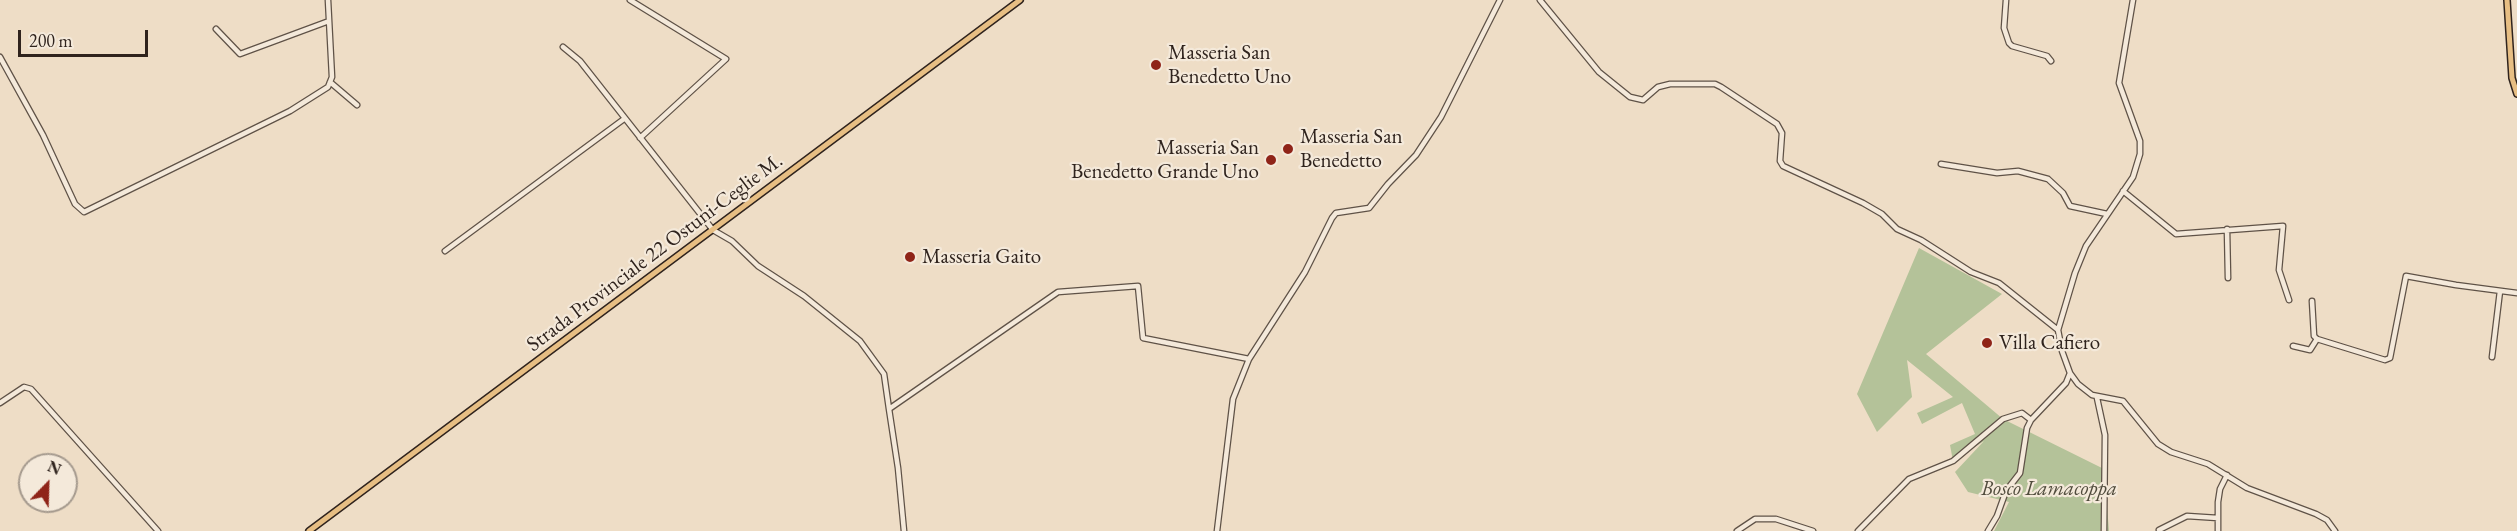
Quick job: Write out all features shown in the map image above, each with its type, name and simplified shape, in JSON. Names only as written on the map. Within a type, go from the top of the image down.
[{"type":"main road","name":"Strada Provinciale 22 Ostuni-Ceglie M.","points":[[309,531],[1020,0]]},
{"type":"main road","points":[[2507,0],[2512,78],[2517,94]]},
{"type":"street","points":[[0,57],[43,135],[75,204],[84,212],[290,111],[328,87],[332,77],[328,0]]},
{"type":"street","points":[[630,0],[726,59],[640,138]]},
{"type":"street","points":[[1217,531],[1233,399],[1249,360],[1305,272],[1336,213],[1364,209],[1373,204],[1426,141],[1500,0]]},
{"type":"street","points":[[1540,0],[1599,72],[1630,97],[1643,100],[1658,87],[1670,84],[1715,84],[1721,87],[1777,124],[1782,133],[1780,161],[1783,166],[1863,203],[1881,214],[1897,229],[1921,240],[1971,272],[2000,283],[2058,330]]},
{"type":"street","points":[[2006,0],[2004,28],[2009,43],[2012,46],[2047,56],[2051,61]]},
{"type":"street","points":[[2133,0],[2119,83],[2140,141],[2138,166],[2079,260],[2058,330],[2070,374],[2078,384],[2097,398],[2123,400],[2158,444],[2181,456],[2208,464],[2247,488],[2316,514],[2327,520],[2335,531]]},
{"type":"street","points":[[216,29],[240,54],[329,21]]},
{"type":"street","points":[[563,47],[580,61],[713,230],[732,241],[758,266],[804,296],[860,341],[884,374],[898,468],[904,531]]},
{"type":"street","points":[[330,82],[357,105]]},
{"type":"street","points":[[445,251],[624,119]]},
{"type":"street","points":[[1941,164],[1997,174],[2018,171],[2048,179],[2063,193],[2070,206],[2107,214]]},
{"type":"street","points":[[2123,191],[2176,234],[2283,226],[2279,270],[2289,300]]},
{"type":"street","points":[[2227,229],[2228,278]]},
{"type":"street","points":[[2312,301],[2314,336],[2317,339],[2388,360],[2406,276],[2517,293]]},
{"type":"street","points":[[890,408],[1058,292],[1138,286],[1143,338],[1249,360]]},
{"type":"street","points":[[2492,357],[2500,291]]},
{"type":"street","points":[[2294,346],[2310,350],[2317,339]]},
{"type":"street","points":[[1988,531],[1997,516],[2006,491],[2020,473],[2026,428],[2066,383],[2070,374]]},
{"type":"street","points":[[0,403],[24,387],[31,389],[158,531]]},
{"type":"street","points":[[2097,398],[2105,435],[2104,531]]},
{"type":"street","points":[[1858,531],[1909,479],[1953,461],[2003,419],[2022,413],[2031,420]]},
{"type":"street","points":[[2218,531],[2220,489],[2226,475]]},
{"type":"street","points":[[2159,530],[2187,516],[2218,518]]},
{"type":"street","points":[[1737,531],[1755,519],[1776,519],[1813,531]]},
{"type":"green space","name":"Bosco Lamacoppa","points":[[1919,248],[2002,294],[1926,354],[2003,419],[2104,469],[2109,531],[1994,531],[2009,502],[1968,492],[1955,472],[1984,441],[1953,461],[1950,445],[1975,434],[1962,403],[1922,424],[1917,413],[1953,397],[1907,360],[1912,397],[1877,432],[1857,394]]},
{"type":"place","name":"Masseria San Benedetto Uno","points":[[1156,65]]},
{"type":"place","name":"Masseria San Benedetto","points":[[1288,149]]},
{"type":"place","name":"Masseria San Benedetto Grande Uno","points":[[1271,160]]},
{"type":"place","name":"Masseria Gaito","points":[[910,257]]},
{"type":"place","name":"Villa Cafiero","points":[[1987,343]]}]
